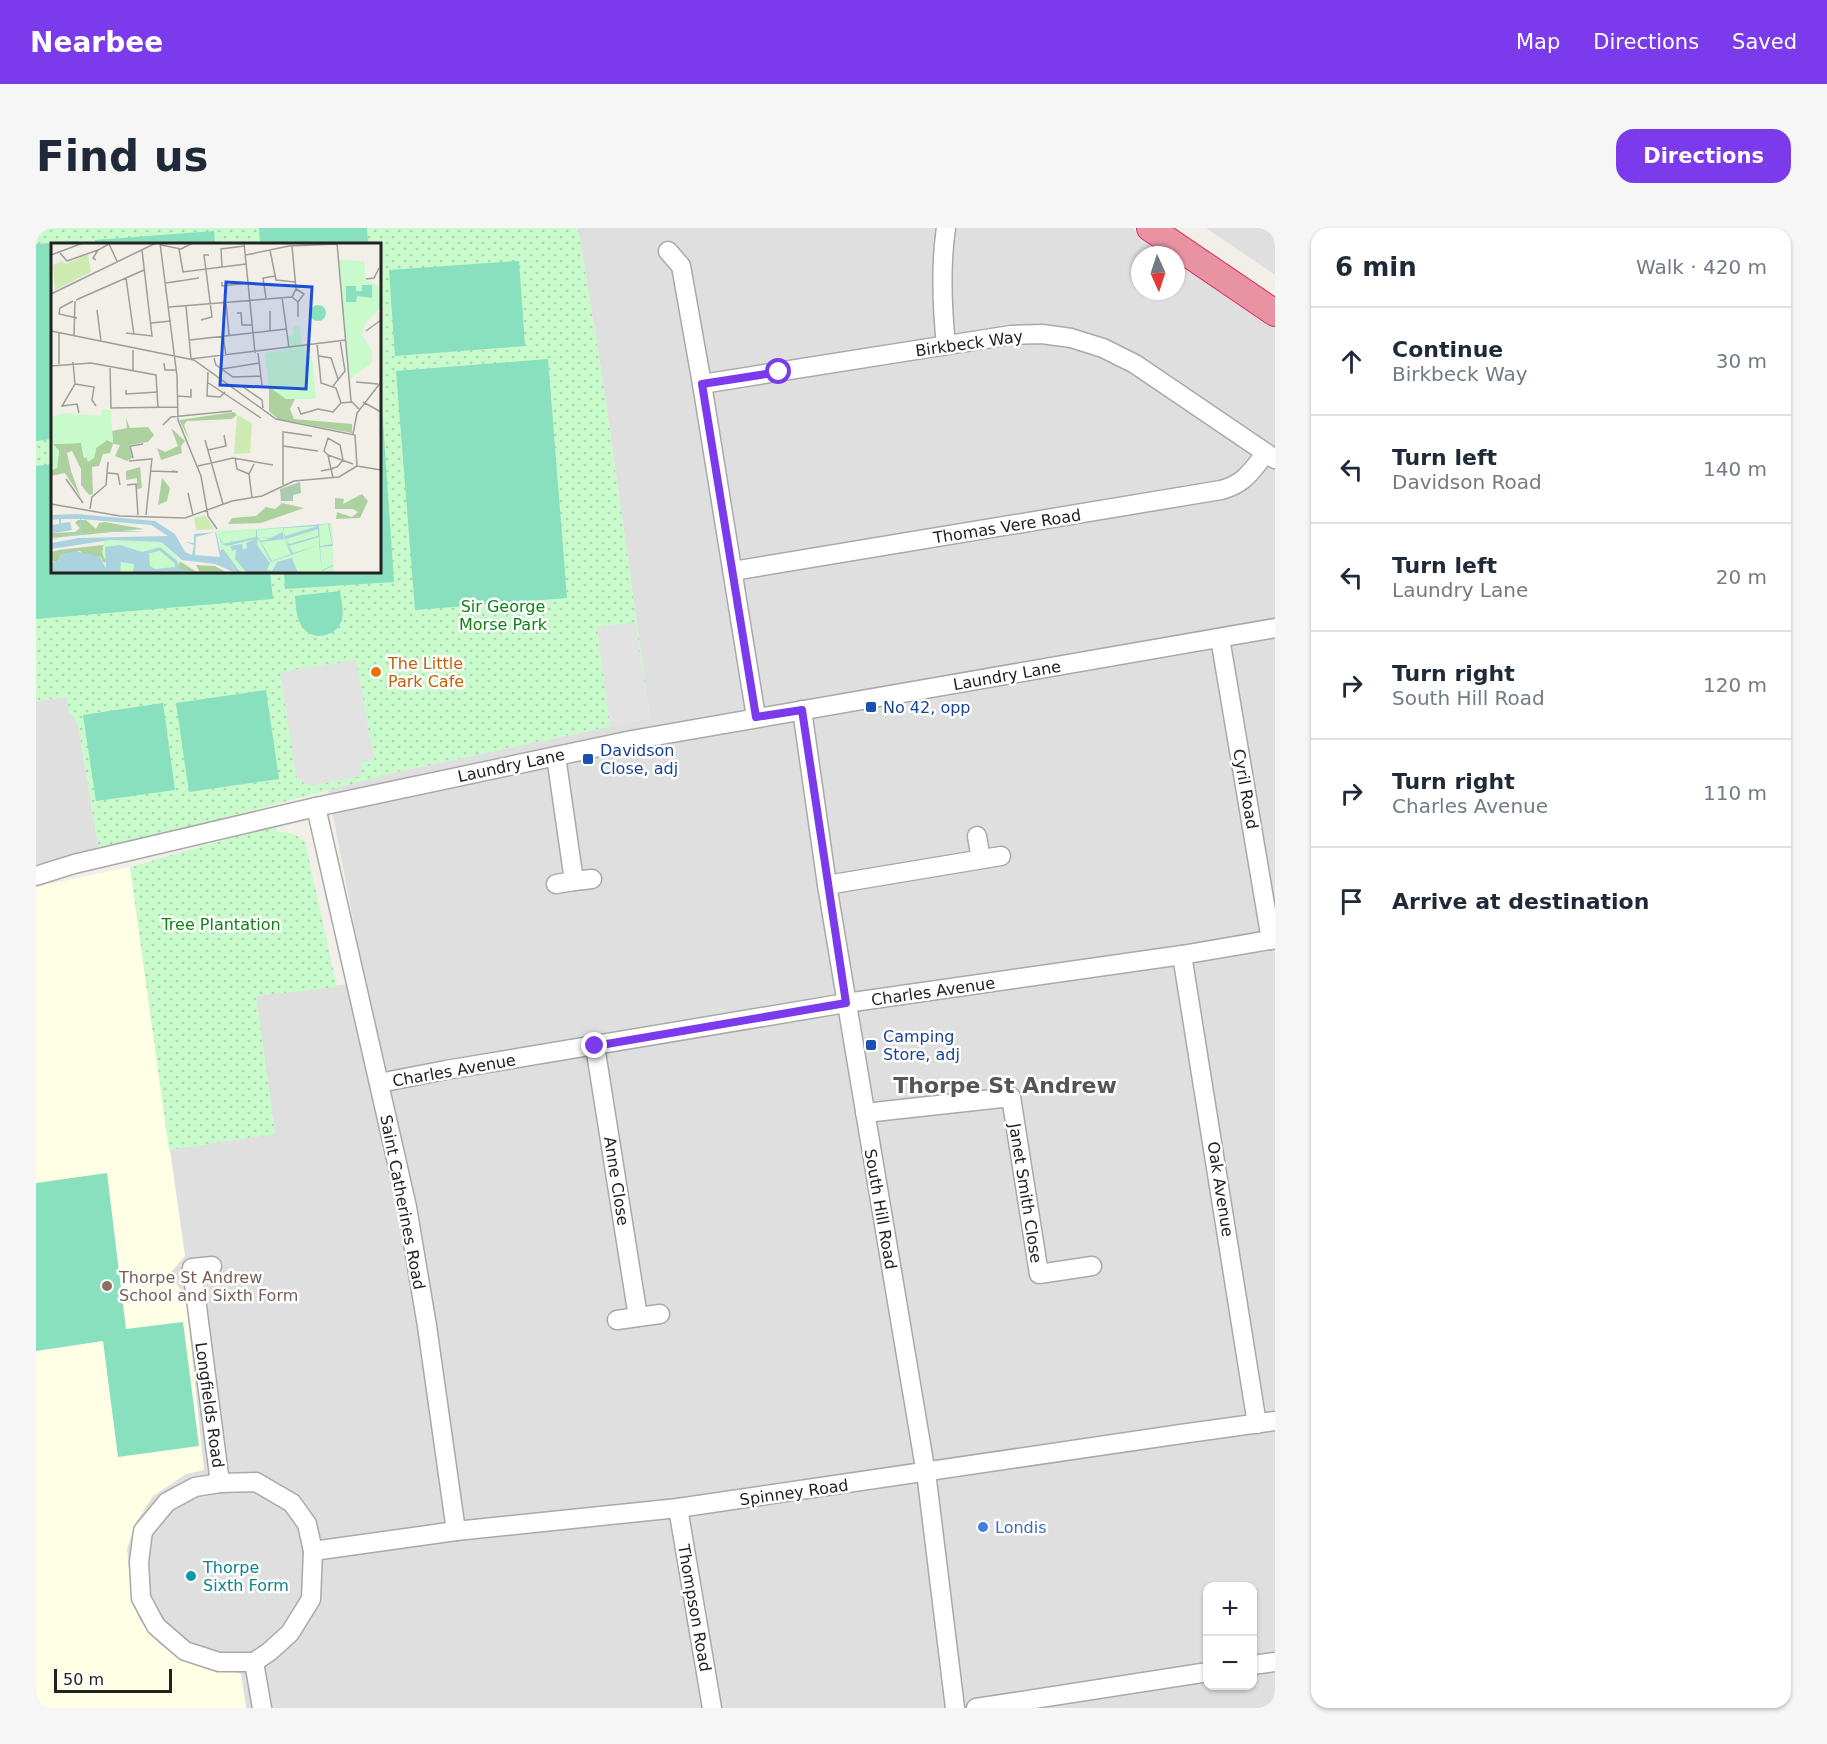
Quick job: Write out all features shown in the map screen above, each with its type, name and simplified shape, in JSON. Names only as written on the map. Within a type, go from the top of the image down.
[{"type":"highway","points":[[1150,228],[1275,313]]},
{"type":"street","points":[[946,228],[941,283],[946,345]]},
{"type":"street","points":[[668,250],[681,266],[756,717]]},
{"type":"street","name":"Birkbeck Way","points":[[702,384],[1011,335],[1042,334],[1071,338],[1103,348],[1135,364],[1270,456]]},
{"type":"street","name":"Thomas Vere Road","points":[[733,571],[1221,490],[1235,487],[1270,456]]},
{"type":"street","name":"Laundry Lane","points":[[36,876],[74,864],[316,807],[632,740],[1275,628]]},
{"type":"street","name":"Cyril Road","points":[[1220,638],[1273,939]]},
{"type":"street","name":"South Hill Road","points":[[802,710],[846,1003],[926,1473],[955,1708]]},
{"type":"street","points":[[556,756],[574,881]]},
{"type":"street","name":"Saint Catherines Road","points":[[316,807],[392,1137],[412,1236],[456,1531]]},
{"type":"street","points":[[977,836],[981,859]]},
{"type":"street","points":[[827,885],[1001,856]]},
{"type":"street","name":"Charles Avenue","points":[[379,1083],[846,1003],[1182,955],[1273,939]]},
{"type":"street","name":"Oak Avenue","points":[[1182,955],[1266,1423]]},
{"type":"street","name":"Anne Close","points":[[595,1046],[638,1317]]},
{"type":"street","name":"Janet Smith Close","points":[[864,1113],[1011,1097],[1039,1274],[1092,1266]]},
{"type":"street","name":"Longfields Road","points":[[212,1266],[184,1266],[220,1483],[256,1482],[292,1503],[307,1524],[313,1551],[311,1599],[290,1633],[254,1662]]},
{"type":"street","points":[[617,1320],[660,1314]]},
{"type":"street","name":"Spinney Road","points":[[313,1551],[456,1531],[678,1508],[1266,1423]]},
{"type":"street","points":[[220,1483],[195,1487],[167,1502],[143,1531],[139,1562],[141,1598],[156,1626],[185,1651],[219,1662],[254,1662],[262,1708]]},
{"type":"street","name":"Thompson Road","points":[[678,1508],[712,1708]]},
{"type":"street","points":[[1257,1664],[1275,1662]]},
{"type":"street","points":[[976,1708],[1203,1673]]},
{"type":"shaded area","points":[[578,228],[1132,228],[1159,246],[1131,246],[1131,300],[1185,300],[1185,263],[1275,325],[1275,1708],[246,1708],[241,1674],[183,1661],[160,1644],[139,1619],[130,1583],[127,1549],[135,1524],[153,1496],[186,1474],[204,1469],[186,1299],[169,1273],[185,1256],[169,1150],[275,1133],[256,996],[365,982],[328,789],[392,773],[650,718],[604,388]]},
{"type":"shaded area","points":[[1206,228],[1275,228],[1275,275]]},
{"type":"shaded area","points":[[635,622],[650,718],[610,727],[597,627]]},
{"type":"shaded area","points":[[356,660],[374,760],[361,763],[362,776],[310,786],[297,779],[280,672]]},
{"type":"shaded area","points":[[67,697],[78,724],[99,851],[36,865],[36,701]]},
{"type":"shaded area","name":"Thorpe St Andrew School and Sixth Form","points":[[130,867],[185,1256],[170,1273],[186,1299],[204,1470],[186,1474],[153,1496],[135,1524],[127,1549],[130,1583],[139,1619],[159,1644],[183,1661],[241,1674],[246,1708],[36,1708],[36,887]]},
{"type":"green space","name":"Sir George Morse Park","points":[[36,228],[578,228],[604,388],[650,718],[392,773],[99,851],[78,724],[69,714],[67,697],[36,701]]},
{"type":"green space","points":[[259,228],[367,228],[368,243],[260,243]]},
{"type":"green space","points":[[214,231],[215,243],[96,243],[95,240]]},
{"type":"green space","points":[[78,241],[78,243],[51,243],[51,439],[36,441],[36,244]]},
{"type":"green space","points":[[519,261],[525,346],[395,356],[389,270]]},
{"type":"green space","points":[[548,359],[567,598],[415,610],[396,371]]},
{"type":"green space","points":[[382,407],[394,582],[285,589],[284,573],[381,573]]},
{"type":"green space","points":[[51,464],[51,573],[270,573],[273,599],[36,619],[36,466]]},
{"type":"green space","points":[[340,591],[343,613],[339,626],[323,636],[310,634],[298,618],[295,596]]},
{"type":"green space","points":[[266,690],[279,779],[189,792],[176,703]]},
{"type":"green space","points":[[163,703],[175,790],[96,801],[83,715]]},
{"type":"green space","name":"Tree Plantation","points":[[277,825],[278,832],[293,834],[305,842],[337,987],[256,996],[275,1134],[169,1150],[130,867]]},
{"type":"green space","points":[[107,1173],[126,1329],[183,1322],[199,1446],[118,1457],[103,1341],[36,1351],[36,1183]]},
{"type":"place","name":"The Little Park Cafe","points":[[376,672]]},
{"type":"place","name":"No 42, opp","points":[[871,707]]},
{"type":"place","name":"Davidson Close, adj","points":[[588,759]]},
{"type":"place","name":"Camping Store, adj","points":[[871,1045]]},
{"type":"place","name":"Thorpe St Andrew School and Sixth Form","points":[[107,1286]]},
{"type":"place","name":"Londis","points":[[983,1527]]},
{"type":"place","name":"Thorpe Sixth Form","points":[[191,1576]]},
{"type":"district","name":"Thorpe St Andrew","points":[[1005,1085]]},
{"type":"route","points":[[595,1046],[846,1003],[802,710],[756,717],[702,384],[779,372]]}]
